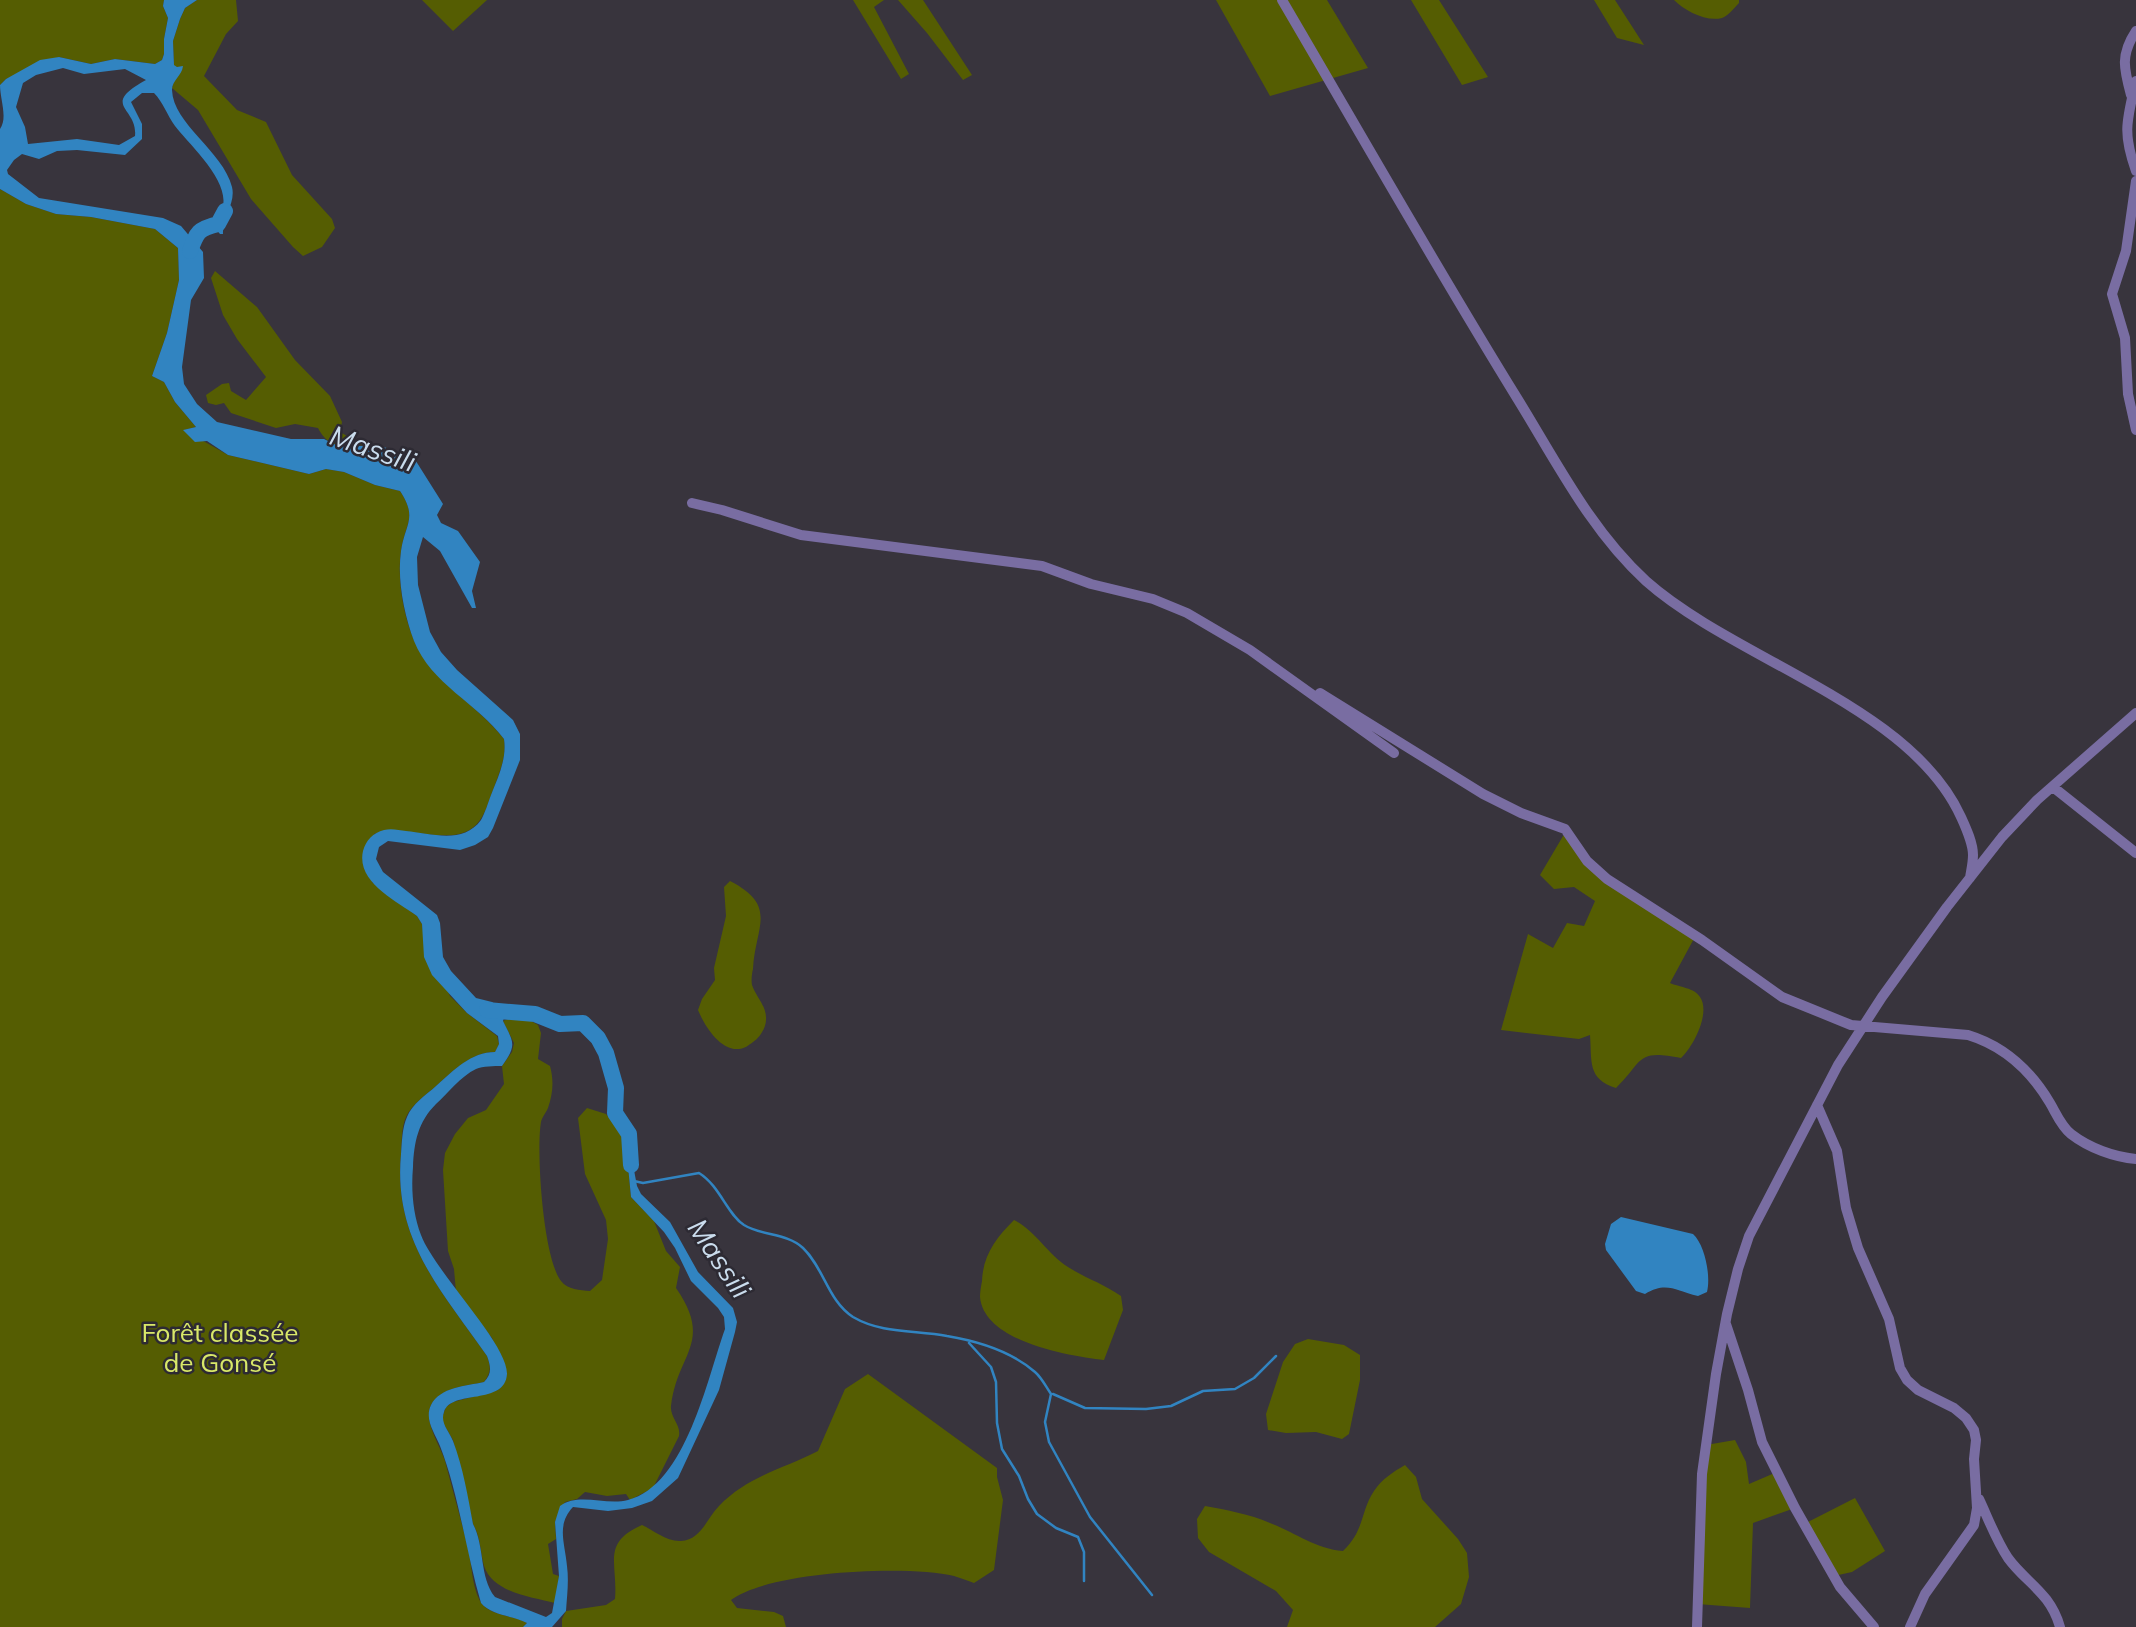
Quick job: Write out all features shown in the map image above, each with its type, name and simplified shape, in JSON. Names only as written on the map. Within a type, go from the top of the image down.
[{"type":"street","points":[[1282,0],[1468,318],[1578,498],[1611,545],[1647,581],[1684,611],[1849,706],[1924,764],[1954,801],[1967,829],[1973,854],[1970,878]]},
{"type":"street","points":[[2132,99],[2124,68],[2126,45],[2136,31]]},
{"type":"street","points":[[2136,81],[2126,124],[2127,145],[2136,171]]},
{"type":"street","points":[[2136,181],[2126,251],[2112,294],[2124,338],[2128,394],[2136,430]]},
{"type":"street","points":[[692,503],[801,535],[1042,565],[1091,584],[1153,600],[1187,613],[1250,650],[1394,753]]},
{"type":"street","points":[[1320,693],[1483,794],[1521,813],[1566,829],[1587,861],[1607,879],[1702,940],[1782,997],[1851,1025],[1968,1035],[1981,1039],[2011,1056],[2021,1066],[2070,1134],[2116,1157],[2136,1159]]},
{"type":"street","points":[[1697,1627],[1702,1474],[1726,1324],[1738,1269],[1749,1236],[1838,1065],[1882,998],[1970,878],[2002,837],[2136,713]]},
{"type":"street","points":[[2053,787],[2136,853]]},
{"type":"street","points":[[1817,1105],[1837,1151],[1846,1208],[1854,1235],[1889,1319],[1900,1368],[1907,1380],[1918,1390],[1954,1408],[1966,1418],[1974,1430],[1976,1440],[1973,1459],[1977,1496],[1974,1525],[1925,1594],[1910,1627]]},
{"type":"street","points":[[1726,1324],[1762,1442],[1795,1508],[1840,1587],[1874,1627]]},
{"type":"street","points":[[1977,1496],[2009,1560],[2038,1587],[2057,1617],[2060,1627]]},
{"type":"green space","points":[[0,0],[164,0],[163,6],[168,18],[162,60],[155,64],[115,59],[91,64],[59,57],[6,79],[0,85]]},
{"type":"green space","points":[[197,0],[236,0],[238,21],[226,34],[204,76],[237,110],[266,122],[292,175],[332,219],[335,228],[322,247],[303,256],[251,199],[198,110],[172,88],[177,67],[174,66],[173,41],[185,8]]},
{"type":"green space","points":[[422,0],[487,0],[453,31]]},
{"type":"green space","points":[[853,0],[884,0],[874,7],[909,74],[901,79]]},
{"type":"green space","points":[[898,0],[923,0],[972,75],[963,80]]},
{"type":"green space","points":[[1216,0],[1327,0],[1368,68],[1270,96]]},
{"type":"green space","points":[[1411,0],[1439,0],[1488,77],[1462,85]]},
{"type":"green space","points":[[1594,0],[1615,0],[1644,45],[1617,38]]},
{"type":"green space","points":[[1674,0],[1739,0],[1739,3],[1726,16],[1716,19],[1696,15]]},
{"type":"green space","name":"Forêt classée de Gonsé","points":[[0,189],[26,204],[56,214],[91,217],[155,229],[178,248],[179,280],[167,333],[152,376],[164,382],[175,402],[196,427],[184,430],[228,455],[309,474],[326,469],[344,472],[375,485],[400,491],[408,508],[409,521],[401,551],[400,585],[414,640],[432,669],[504,739],[502,765],[480,820],[459,834],[387,831],[374,834],[372,882],[417,916],[450,996],[497,1036],[499,1044],[495,1052],[478,1055],[456,1069],[419,1100],[409,1112],[402,1130],[401,1185],[405,1213],[424,1263],[437,1286],[487,1356],[490,1367],[484,1382],[454,1388],[441,1394],[431,1405],[429,1418],[445,1461],[480,1601],[489,1610],[527,1623],[523,1627],[0,1627]]},
{"type":"green space","points":[[215,271],[257,307],[295,360],[330,396],[342,422],[340,432],[363,445],[337,445],[327,440],[318,428],[295,424],[276,428],[231,413],[224,403],[208,403],[206,395],[222,384],[229,383],[231,391],[246,400],[266,377],[237,339],[223,315],[211,278]]},
{"type":"green space","points":[[1566,831],[1584,856],[1609,877],[1697,933],[1670,983],[1698,994],[1703,1004],[1702,1020],[1691,1046],[1681,1058],[1648,1056],[1616,1088],[1600,1080],[1593,1068],[1590,1035],[1579,1039],[1501,1030],[1528,934],[1553,948],[1567,923],[1584,926],[1595,901],[1574,887],[1554,889],[1540,875]]},
{"type":"green space","points":[[730,881],[755,899],[761,919],[752,983],[766,1015],[765,1026],[756,1040],[739,1049],[732,1049],[719,1041],[704,1023],[698,1010],[715,980],[714,968],[726,916],[724,887]]},
{"type":"green space","points":[[516,1016],[538,1025],[541,1033],[538,1059],[550,1066],[551,1071],[551,1097],[541,1122],[540,1179],[545,1228],[555,1269],[561,1281],[571,1288],[590,1291],[602,1280],[608,1239],[606,1220],[585,1174],[578,1118],[587,1108],[606,1114],[620,1131],[626,1146],[631,1197],[654,1221],[666,1251],[680,1267],[676,1288],[687,1307],[693,1336],[674,1388],[671,1406],[679,1436],[653,1488],[630,1500],[626,1494],[607,1496],[585,1492],[577,1499],[565,1502],[555,1522],[556,1539],[548,1544],[553,1574],[559,1576],[555,1603],[504,1588],[489,1575],[484,1566],[453,1440],[443,1423],[446,1407],[453,1402],[498,1390],[507,1374],[492,1338],[456,1292],[454,1269],[448,1251],[443,1170],[445,1153],[455,1134],[468,1118],[486,1110],[504,1084],[502,1066],[512,1052],[514,1043],[503,1021]]},
{"type":"green space","points":[[1014,1220],[1029,1230],[1068,1267],[1121,1296],[1123,1310],[1104,1360],[1070,1355],[1030,1344],[996,1325],[985,1312],[980,1297],[985,1263],[996,1240]]},
{"type":"green space","points":[[1308,1339],[1344,1345],[1360,1355],[1360,1380],[1349,1434],[1342,1439],[1316,1432],[1286,1433],[1268,1430],[1266,1414],[1283,1362],[1295,1344]]},
{"type":"green space","points":[[868,1374],[997,1468],[1003,1500],[994,1570],[974,1583],[954,1576],[905,1571],[839,1573],[775,1582],[731,1600],[737,1608],[774,1612],[783,1616],[786,1627],[562,1627],[566,1611],[606,1605],[615,1599],[614,1555],[621,1539],[629,1532],[642,1525],[671,1540],[681,1541],[694,1537],[719,1506],[742,1487],[818,1451],[845,1389]]},
{"type":"green space","points":[[1735,1440],[1746,1462],[1749,1484],[1777,1472],[1795,1508],[1753,1523],[1750,1608],[1697,1604],[1706,1445]]},
{"type":"green space","points":[[1405,1465],[1416,1477],[1422,1499],[1467,1553],[1469,1577],[1461,1604],[1435,1627],[1287,1627],[1293,1610],[1276,1591],[1209,1552],[1198,1538],[1197,1519],[1205,1506],[1254,1517],[1314,1544],[1343,1551],[1355,1536],[1374,1491],[1388,1476]]},
{"type":"green space","points":[[1855,1498],[1885,1551],[1852,1572],[1834,1576],[1804,1524]]},
{"type":"water","points":[[164,0],[197,0],[185,8],[173,41],[174,65],[183,66],[172,90],[174,102],[181,114],[219,161],[232,187],[232,199],[223,234],[210,222],[221,212],[224,200],[220,186],[154,93],[142,93],[131,102],[142,124],[142,139],[125,155],[77,150],[57,151],[39,159],[22,154],[7,170],[8,174],[39,198],[163,218],[181,226],[203,252],[204,278],[191,300],[182,367],[184,384],[197,404],[217,422],[291,439],[324,439],[338,446],[381,446],[414,458],[443,504],[437,515],[441,523],[458,531],[480,562],[472,591],[476,608],[472,608],[440,551],[423,537],[417,557],[418,585],[430,632],[441,652],[457,670],[513,720],[520,734],[520,760],[488,837],[460,850],[388,841],[379,847],[376,859],[383,872],[437,915],[443,957],[451,971],[476,998],[492,1002],[506,1011],[503,1021],[512,1044],[502,1066],[482,1067],[470,1072],[430,1111],[421,1125],[416,1141],[412,1176],[414,1210],[421,1235],[440,1268],[496,1345],[507,1374],[504,1384],[497,1390],[457,1401],[449,1405],[443,1416],[462,1472],[486,1580],[495,1597],[546,1617],[552,1613],[559,1576],[555,1522],[560,1506],[576,1500],[628,1500],[648,1490],[665,1474],[692,1428],[725,1329],[724,1317],[691,1281],[664,1232],[631,1197],[626,1146],[633,1141],[634,1170],[641,1194],[670,1222],[698,1272],[733,1308],[737,1322],[719,1390],[678,1478],[652,1501],[632,1508],[608,1511],[573,1507],[568,1514],[563,1528],[568,1577],[566,1611],[552,1627],[523,1627],[527,1623],[496,1613],[481,1603],[452,1484],[431,1426],[429,1411],[441,1394],[454,1388],[484,1382],[490,1373],[489,1364],[487,1356],[437,1286],[424,1262],[405,1213],[401,1185],[402,1135],[409,1112],[463,1063],[478,1055],[495,1052],[499,1044],[498,1036],[467,1013],[432,975],[424,957],[422,924],[417,916],[379,890],[371,881],[362,862],[368,840],[384,830],[446,836],[465,833],[474,828],[481,820],[499,775],[504,739],[431,669],[414,641],[404,608],[401,585],[401,551],[409,515],[400,491],[375,485],[344,472],[326,469],[309,474],[228,455],[207,441],[195,442],[183,430],[196,427],[175,402],[164,382],[152,376],[167,333],[179,280],[178,248],[155,229],[91,217],[56,214],[26,204],[0,189],[0,129],[4,114],[0,85],[40,60],[59,57],[91,64],[115,59],[155,64],[162,60],[164,54],[168,18],[163,6]],"holes":[[[63,68],[84,74],[125,69],[146,80],[132,89],[123,101],[134,126],[135,136],[119,145],[77,139],[28,144],[25,127],[16,107],[23,83],[36,75]]]},
{"type":"water","points":[[1621,1217],[1693,1234],[1701,1245],[1706,1261],[1707,1292],[1698,1296],[1665,1288],[1645,1294],[1636,1291],[1606,1250],[1605,1244],[1611,1224]]},
{"type":"waterway","points":[[190,251],[199,232],[218,224],[225,211]]},
{"type":"waterway","name":"Massili","points":[[487,1010],[535,1014],[560,1024],[583,1023],[598,1038],[606,1053],[616,1088],[615,1113],[629,1134],[631,1165]]},
{"type":"waterway","points":[[634,1181],[643,1183],[699,1173],[744,1225],[790,1240],[803,1248],[838,1302],[853,1317],[887,1329],[947,1336],[982,1344],[1005,1353],[1035,1372],[1051,1394],[1045,1422],[1049,1442],[1090,1517],[1152,1595]]},
{"type":"waterway","points":[[969,1343],[991,1367],[996,1382],[997,1423],[1002,1449],[1019,1476],[1037,1514],[1056,1528],[1078,1537],[1084,1552],[1084,1581]]},
{"type":"waterway","points":[[1053,1394],[1085,1408],[1146,1409],[1171,1406],[1203,1391],[1235,1389],[1254,1378],[1276,1356]]}]
